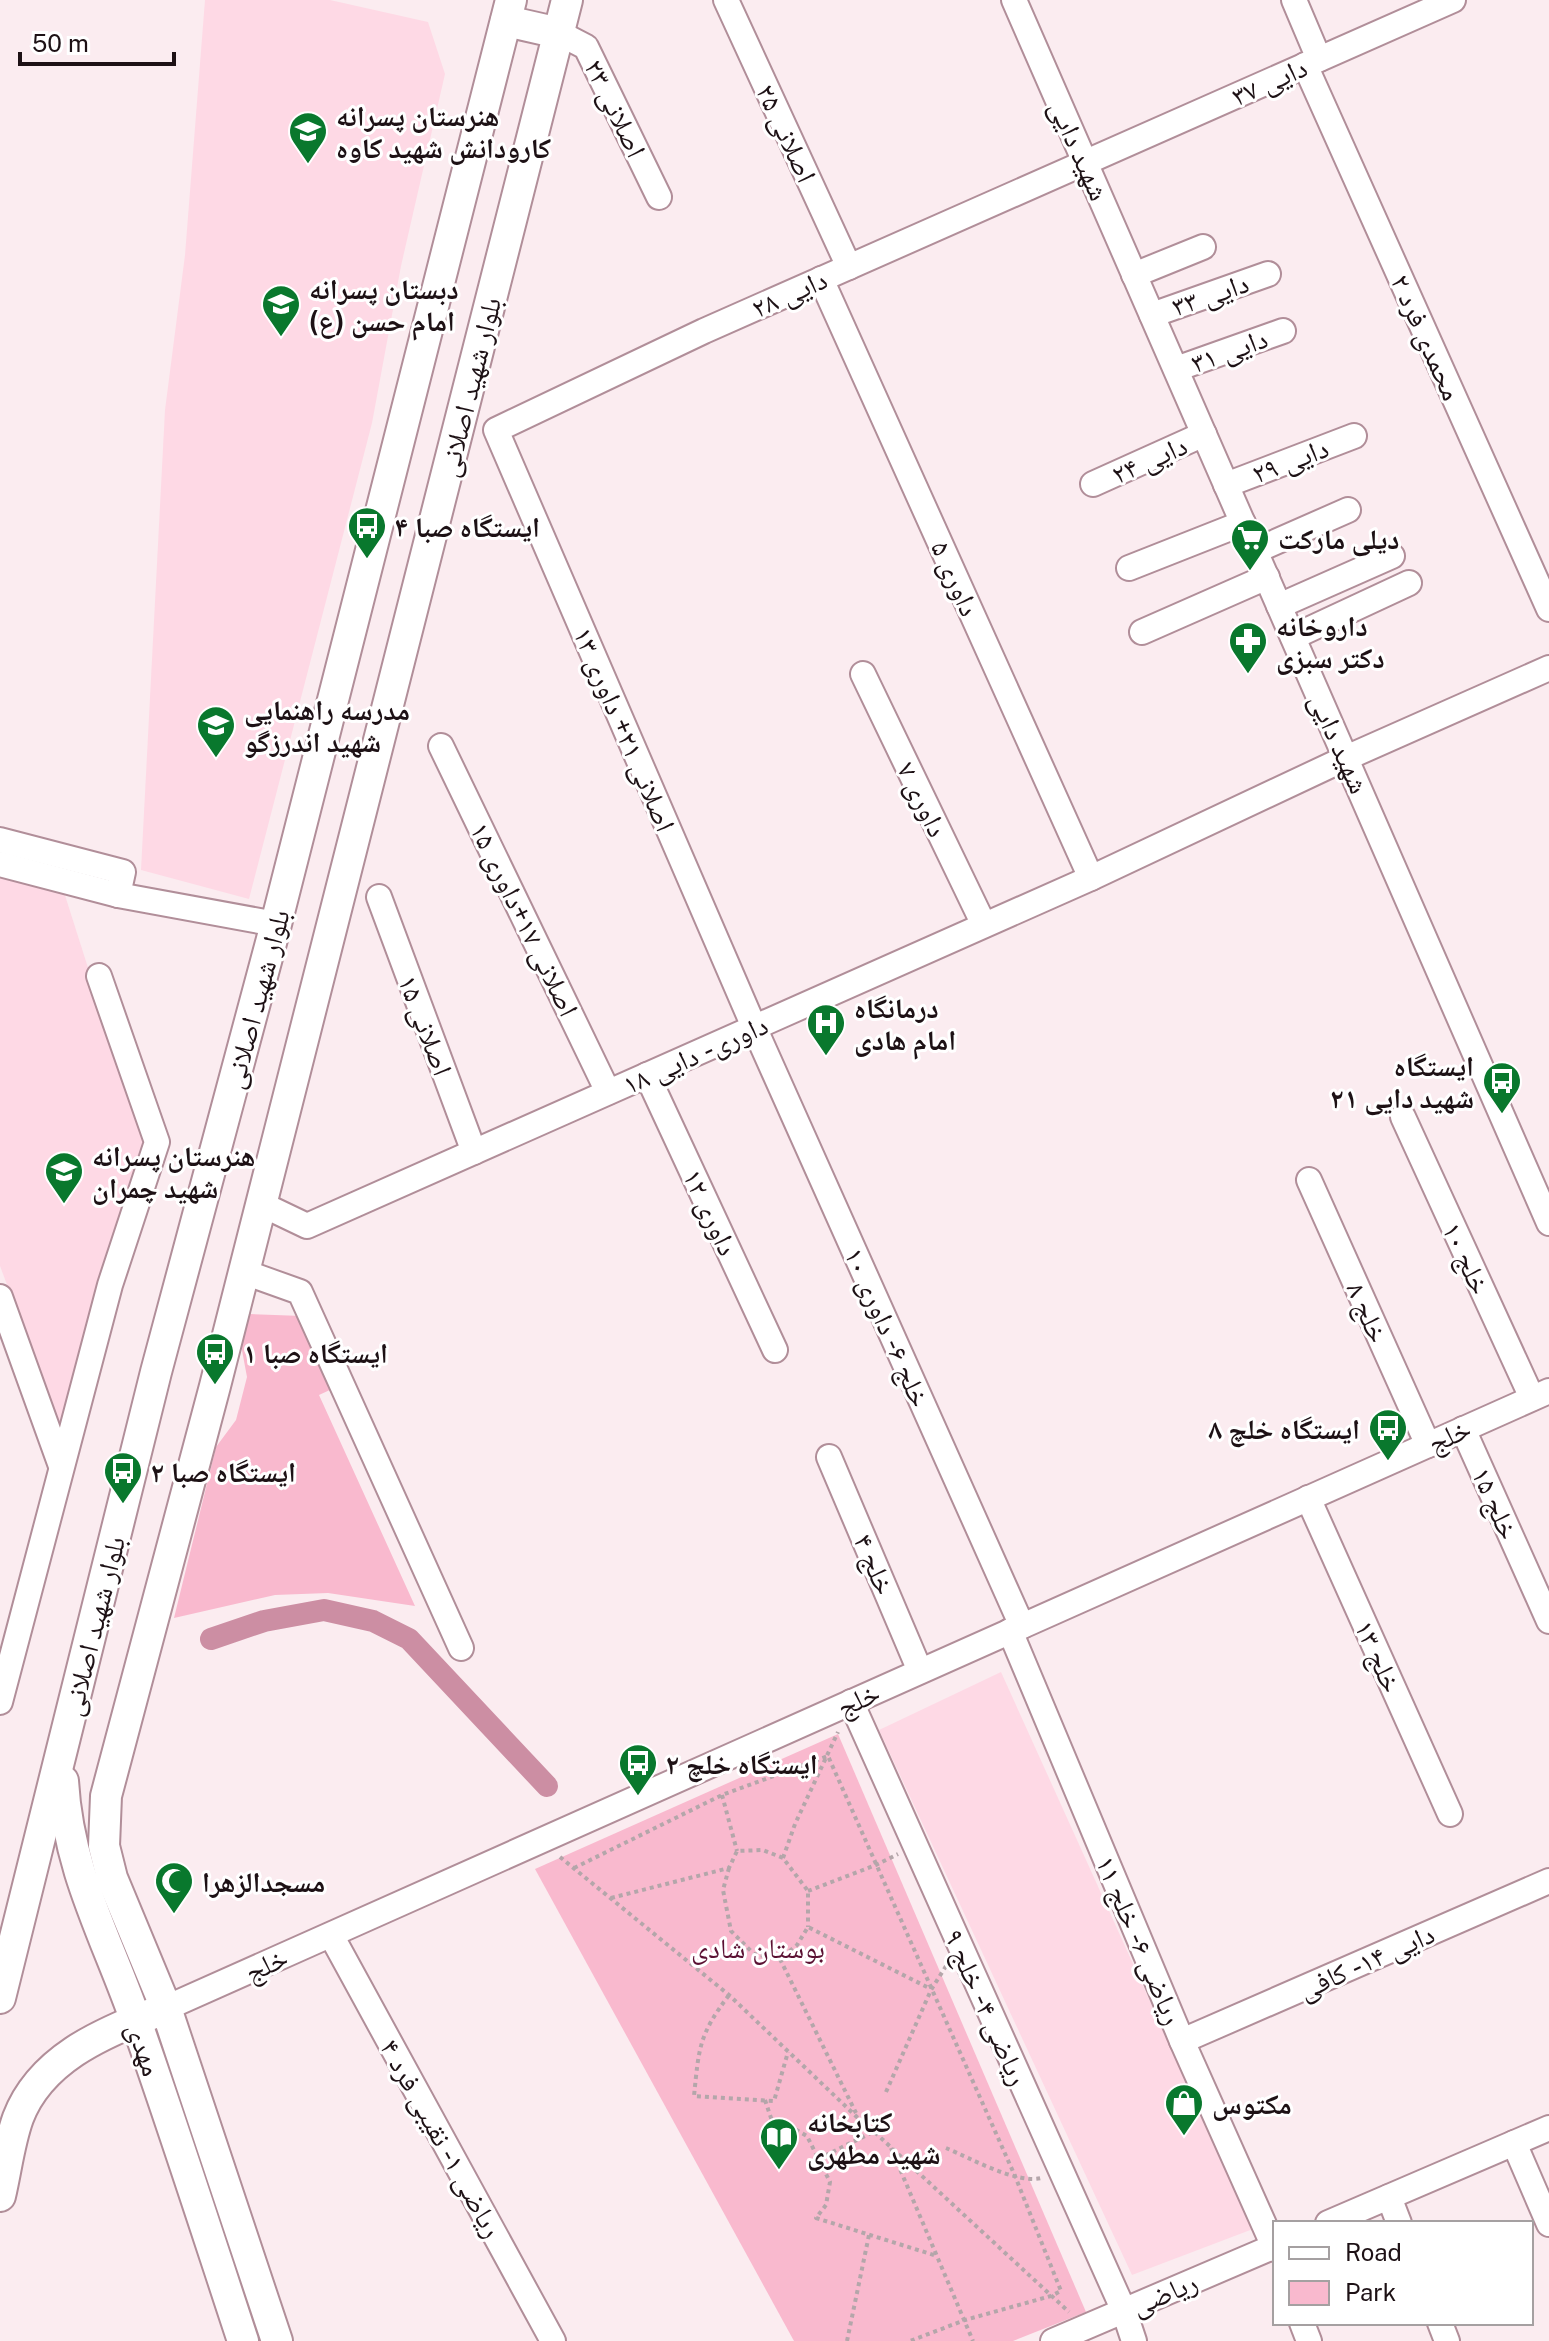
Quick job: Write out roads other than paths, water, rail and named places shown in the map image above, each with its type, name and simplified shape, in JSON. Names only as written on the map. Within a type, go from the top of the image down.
[{"type":"main road","name":"بلوار شهید اصلانی","points":[[106,1796],[244,1272],[567,0]]},
{"type":"main road","name":"بلوار شهید اصلانی","points":[[0,1998],[156,1372],[276,924],[509,11]]},
{"type":"main road","points":[[509,11],[559,33]]},
{"type":"main road","name":"مهدی","points":[[61,1754],[65,1817],[83,1888],[136,2020],[243,2341]]},
{"type":"main road","name":"مهدی","points":[[106,1796],[104,1846],[112,1878],[166,2008],[277,2341]]},
{"type":"main road","points":[[0,2196],[18,2119],[47,2071],[76,2049],[166,2008]]},
{"type":"street","name":"اصلانی ۲۵","points":[[726,0],[849,267]]},
{"type":"street","name":"شهید دایی","points":[[1014,0],[1549,1223]]},
{"type":"street","name":"محمدی فرد ۲","points":[[1294,0],[1312,62],[1549,609]]},
{"type":"street","name":"دایی ۳۷","points":[[1085,162],[1453,0]]},
{"type":"street","name":"اصلانی ۲۳","points":[[559,33],[586,47],[659,197]]},
{"type":"street","name":"دایی ۲۸","points":[[496,430],[704,331],[1085,162]]},
{"type":"street","points":[[1134,275],[1203,247]]},
{"type":"street","name":"دایی ۳۳","points":[[1152,315],[1268,274]]},
{"type":"street","name":"داوری ۵","points":[[821,279],[1091,878]]},
{"type":"street","name":"دایی ۳۱","points":[[1176,369],[1283,331]]},
{"type":"street","name":"اصلانی ۲۱+ داوری ۱۳","points":[[496,430],[754,1027]]},
{"type":"street","name":"دایی ۲۴","points":[[1093,484],[1204,434]]},
{"type":"street","name":"دایی ۲۹","points":[[1226,485],[1354,436]]},
{"type":"street","points":[[1255,551],[1348,510]]},
{"type":"street","points":[[1129,568],[1243,523]]},
{"type":"street","points":[[1279,606],[1392,556]]},
{"type":"street","points":[[1142,632],[1267,577]]},
{"type":"street","points":[[1293,637],[1409,583]]},
{"type":"street","name":"داوری - دایی ۱۸","points":[[261,1204],[307,1226],[1091,878],[1346,758],[1549,668]]},
{"type":"street","name":"داوری ۷","points":[[863,674],[984,925]]},
{"type":"street","name":"اصلانی ۱۷+داوری ۱۵","points":[[441,746],[608,1092]]},
{"type":"street","points":[[0,840],[123,872],[118,895]]},
{"type":"street","points":[[0,864],[118,895],[276,924]]},
{"type":"street","name":"اصلانی ۱۵","points":[[379,897],[474,1152]]},
{"type":"street","points":[[0,1702],[110,1285],[157,1142],[99,976]]},
{"type":"street","name":"خلج ۶ - داوری ۱۰","points":[[754,1027],[1016,1628]]},
{"type":"street","name":"داوری ۱۲","points":[[647,1075],[775,1350]]},
{"type":"street","name":"خلج ۱۰","points":[[1403,1117],[1540,1394]]},
{"type":"street","name":"خلج ۸","points":[[1309,1180],[1428,1445]]},
{"type":"street","points":[[244,1272],[300,1292],[461,1648]]},
{"type":"street","points":[[0,1297],[61,1466]]},
{"type":"street","name":"خلج","points":[[166,2008],[1540,1394]]},
{"type":"street","name":"خلج ۱۵","points":[[1463,1429],[1549,1621]]},
{"type":"street","name":"خلج ۴","points":[[829,1457],[920,1671]]},
{"type":"street","name":"خلج ۱۳","points":[[1308,1498],[1450,1814]]},
{"type":"street","name":"ریاضی ۶ - خلج ۱۱","points":[[1016,1628],[1182,2041],[1273,2243]]},
{"type":"street","name":"ریاضی ۴ - خلج ۹","points":[[851,1702],[1124,2311],[1134,2341]]},
{"type":"street","name":"دایی ۱۴ - کافی","points":[[1182,2041],[1549,1881]]},
{"type":"street","name":"ریاضی ۱ - نقیبی فرد ۴","points":[[331,1935],[553,2341]]},
{"type":"street","points":[[1333,2221],[1549,2128]]},
{"type":"street","points":[[1514,2143],[1549,2224]]},
{"type":"street","points":[[1389,2197],[1398,2221]]},
{"type":"street","name":"ریاضی","points":[[1053,2341],[1273,2248]]},
{"type":"waterway","points":[[211,1639],[264,1621],[324,1610],[373,1621],[409,1639],[547,1786]]},
{"type":"place","name":"هنرستان پسرانه کارودانش شهید کاوه","points":[[308,165]]},
{"type":"place","name":"دبستان پسرانه امام حسن (ع)","points":[[281,338]]},
{"type":"place","name":"ایستگاه صبا ۴","points":[[367,560]]},
{"type":"place","name":"دیلی مارکت","points":[[1250,572]]},
{"type":"place","name":"داروخانه دکتر سبزی","points":[[1248,675]]},
{"type":"place","name":"مدرسه راهنمایی شهید اندرزگو","points":[[216,759]]},
{"type":"place","name":"درمانگاه امام هادی","points":[[826,1057]]},
{"type":"place","name":"ایستگاه شهید دایی ۲۱","points":[[1502,1115]]},
{"type":"place","name":"هنرستان پسرانه شهید چمران","points":[[64,1205]]},
{"type":"place","name":"ایستگاه صبا ۱","points":[[215,1386]]},
{"type":"place","name":"ایستگاه خلچ ۸","points":[[1388,1462]]},
{"type":"place","name":"ایستگاه صبا ۲","points":[[123,1505]]},
{"type":"place","name":"ایستگاه خلچ ۲","points":[[638,1797]]},
{"type":"place","name":"مسجدالزهرا","points":[[174,1915]]},
{"type":"place","name":"مکتوس","points":[[1184,2137]]},
{"type":"place","name":"کتابخانه شهید مطهری","points":[[779,2171]]},
{"type":"park label","name":"بوستان شادی","points":[[758,1947]]}]
